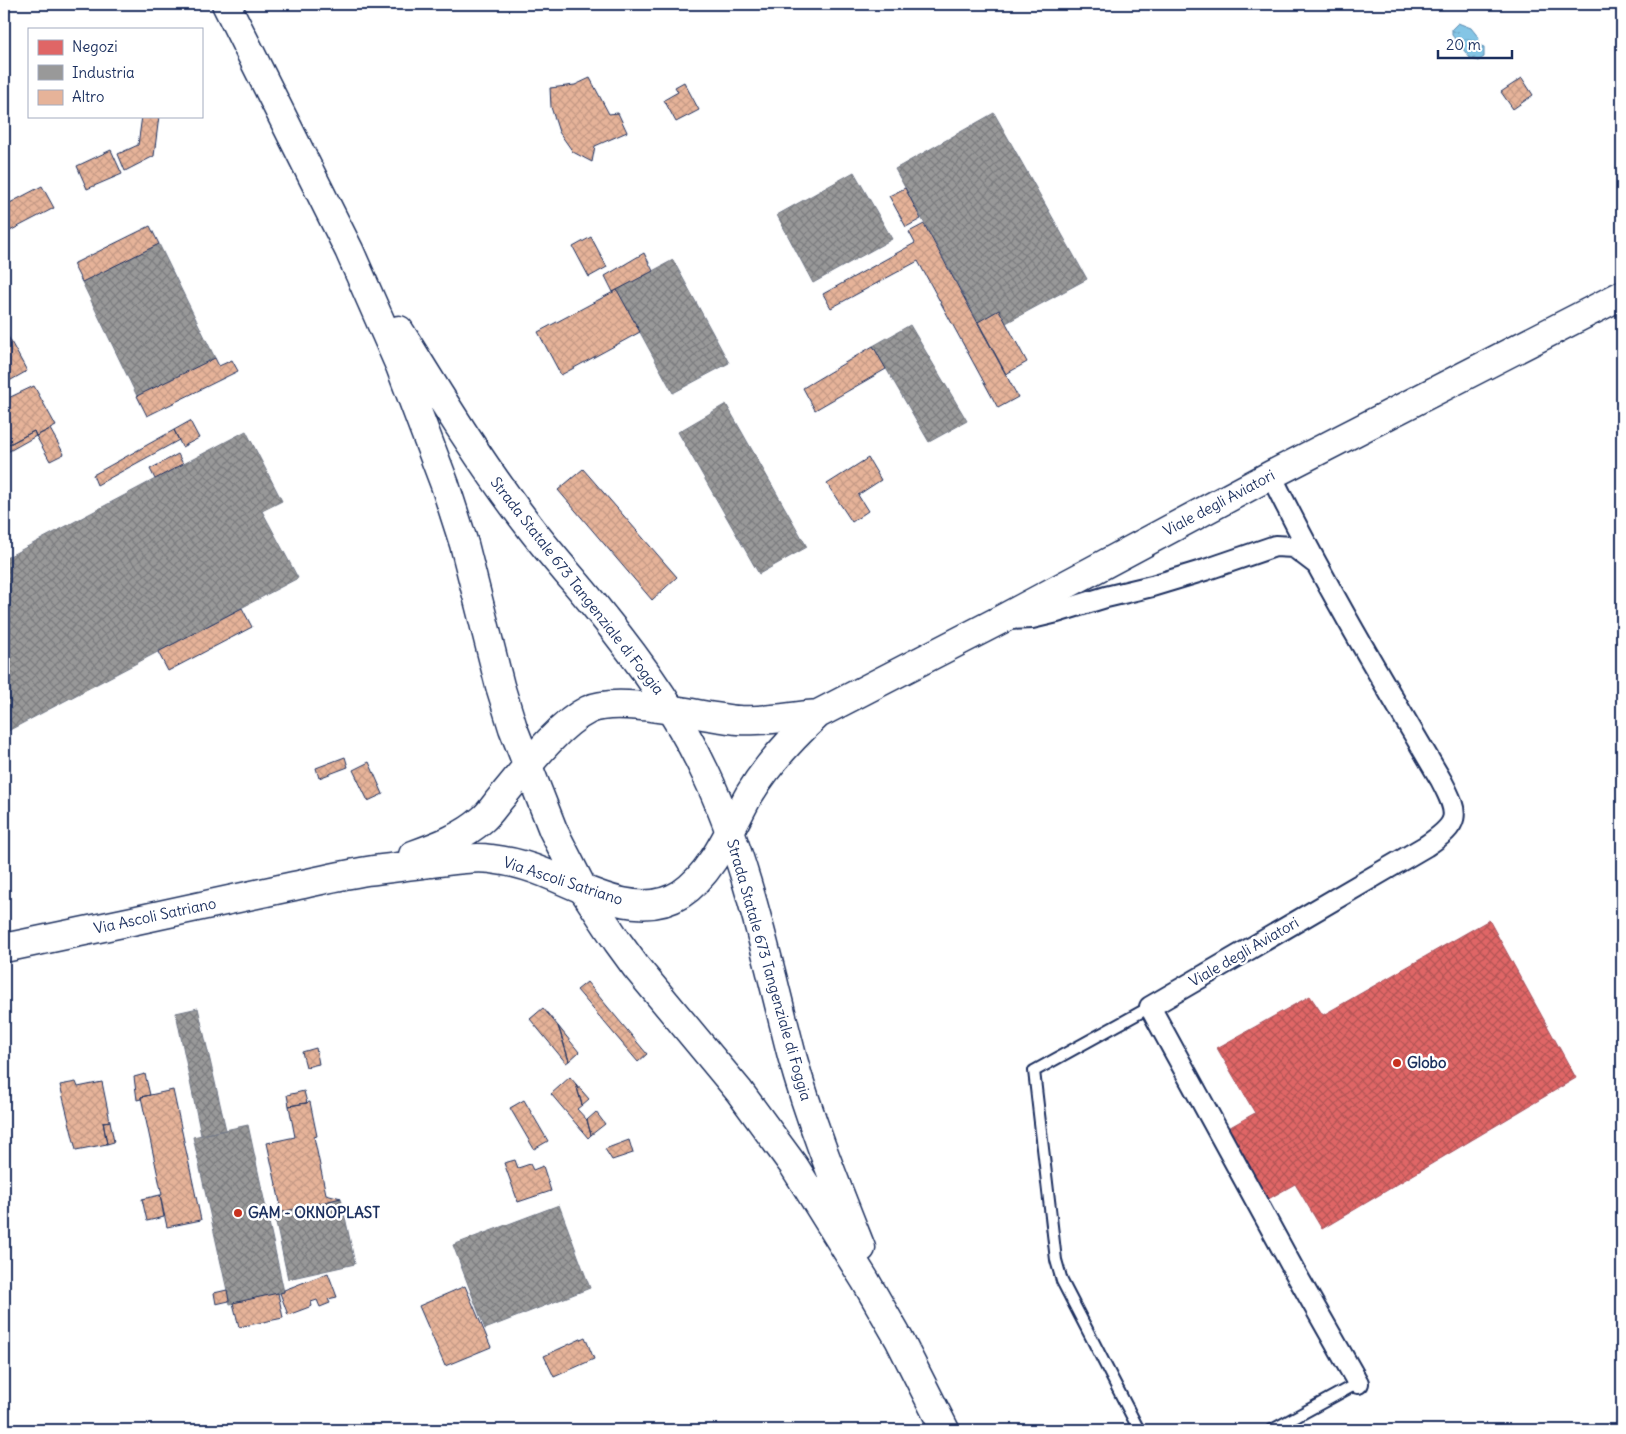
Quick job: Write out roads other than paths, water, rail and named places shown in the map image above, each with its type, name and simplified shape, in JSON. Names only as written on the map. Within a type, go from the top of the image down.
[{"type":"main road","name":"Strada Statale 673 Tangenziale di Foggia","points":[[226,4],[349,250],[400,366],[445,485],[464,544],[500,686],[513,728],[553,830],[584,891],[608,929],[636,967],[739,1091],[775,1138],[830,1223],[899,1339],[945,1430]]},
{"type":"main road","name":"Strada Statale 673 Tangenziale di Foggia","points":[[349,250],[493,478],[550,553],[617,633],[655,685],[705,771],[730,832],[748,888],[792,1055],[820,1142],[899,1339]]},
{"type":"main road","name":"Viale degli Aviatori","points":[[730,832],[750,794],[765,771],[794,737],[818,714],[1002,619],[1271,475],[1622,295]]},
{"type":"main road","name":"Via Ascoli Satriano","points":[[365,871],[440,845],[464,834],[484,818],[564,726],[589,709],[612,704],[671,710]]},
{"type":"main road","name":"Viale degli Aviatori","points":[[671,710],[709,717],[741,720],[818,714]]},
{"type":"main road","name":"Via Ascoli Satriano","points":[[4,948],[365,871],[468,858],[491,858],[518,864],[545,873],[584,891],[634,904],[653,904],[681,894],[696,881],[709,866],[730,832]]},
{"type":"street","points":[[1271,475],[1319,566]]},
{"type":"street","points":[[1002,619],[1032,618],[1057,612],[1205,570],[1275,546],[1294,547],[1319,566]]},
{"type":"street","name":"Viale degli Aviatori","points":[[1150,1007],[1426,846],[1450,828],[1454,819],[1449,795],[1441,780],[1319,566]]},
{"type":"street","points":[[1150,1007],[1294,1272],[1358,1383]]},
{"type":"lane","points":[[1139,1430],[1066,1288],[1056,1260],[1034,1071],[1150,1007]]},
{"type":"lane","points":[[1272,1430],[1358,1383]]},
{"type":"water","points":[[1458,23],[1471,28],[1479,38],[1477,44],[1484,47],[1484,57],[1478,61],[1470,58],[1452,35],[1452,29]]},
{"type":"place","name":"Globo","points":[[1397,1063]]},
{"type":"place","name":"GAM - OKNOPLAST","points":[[238,1213]]}]
